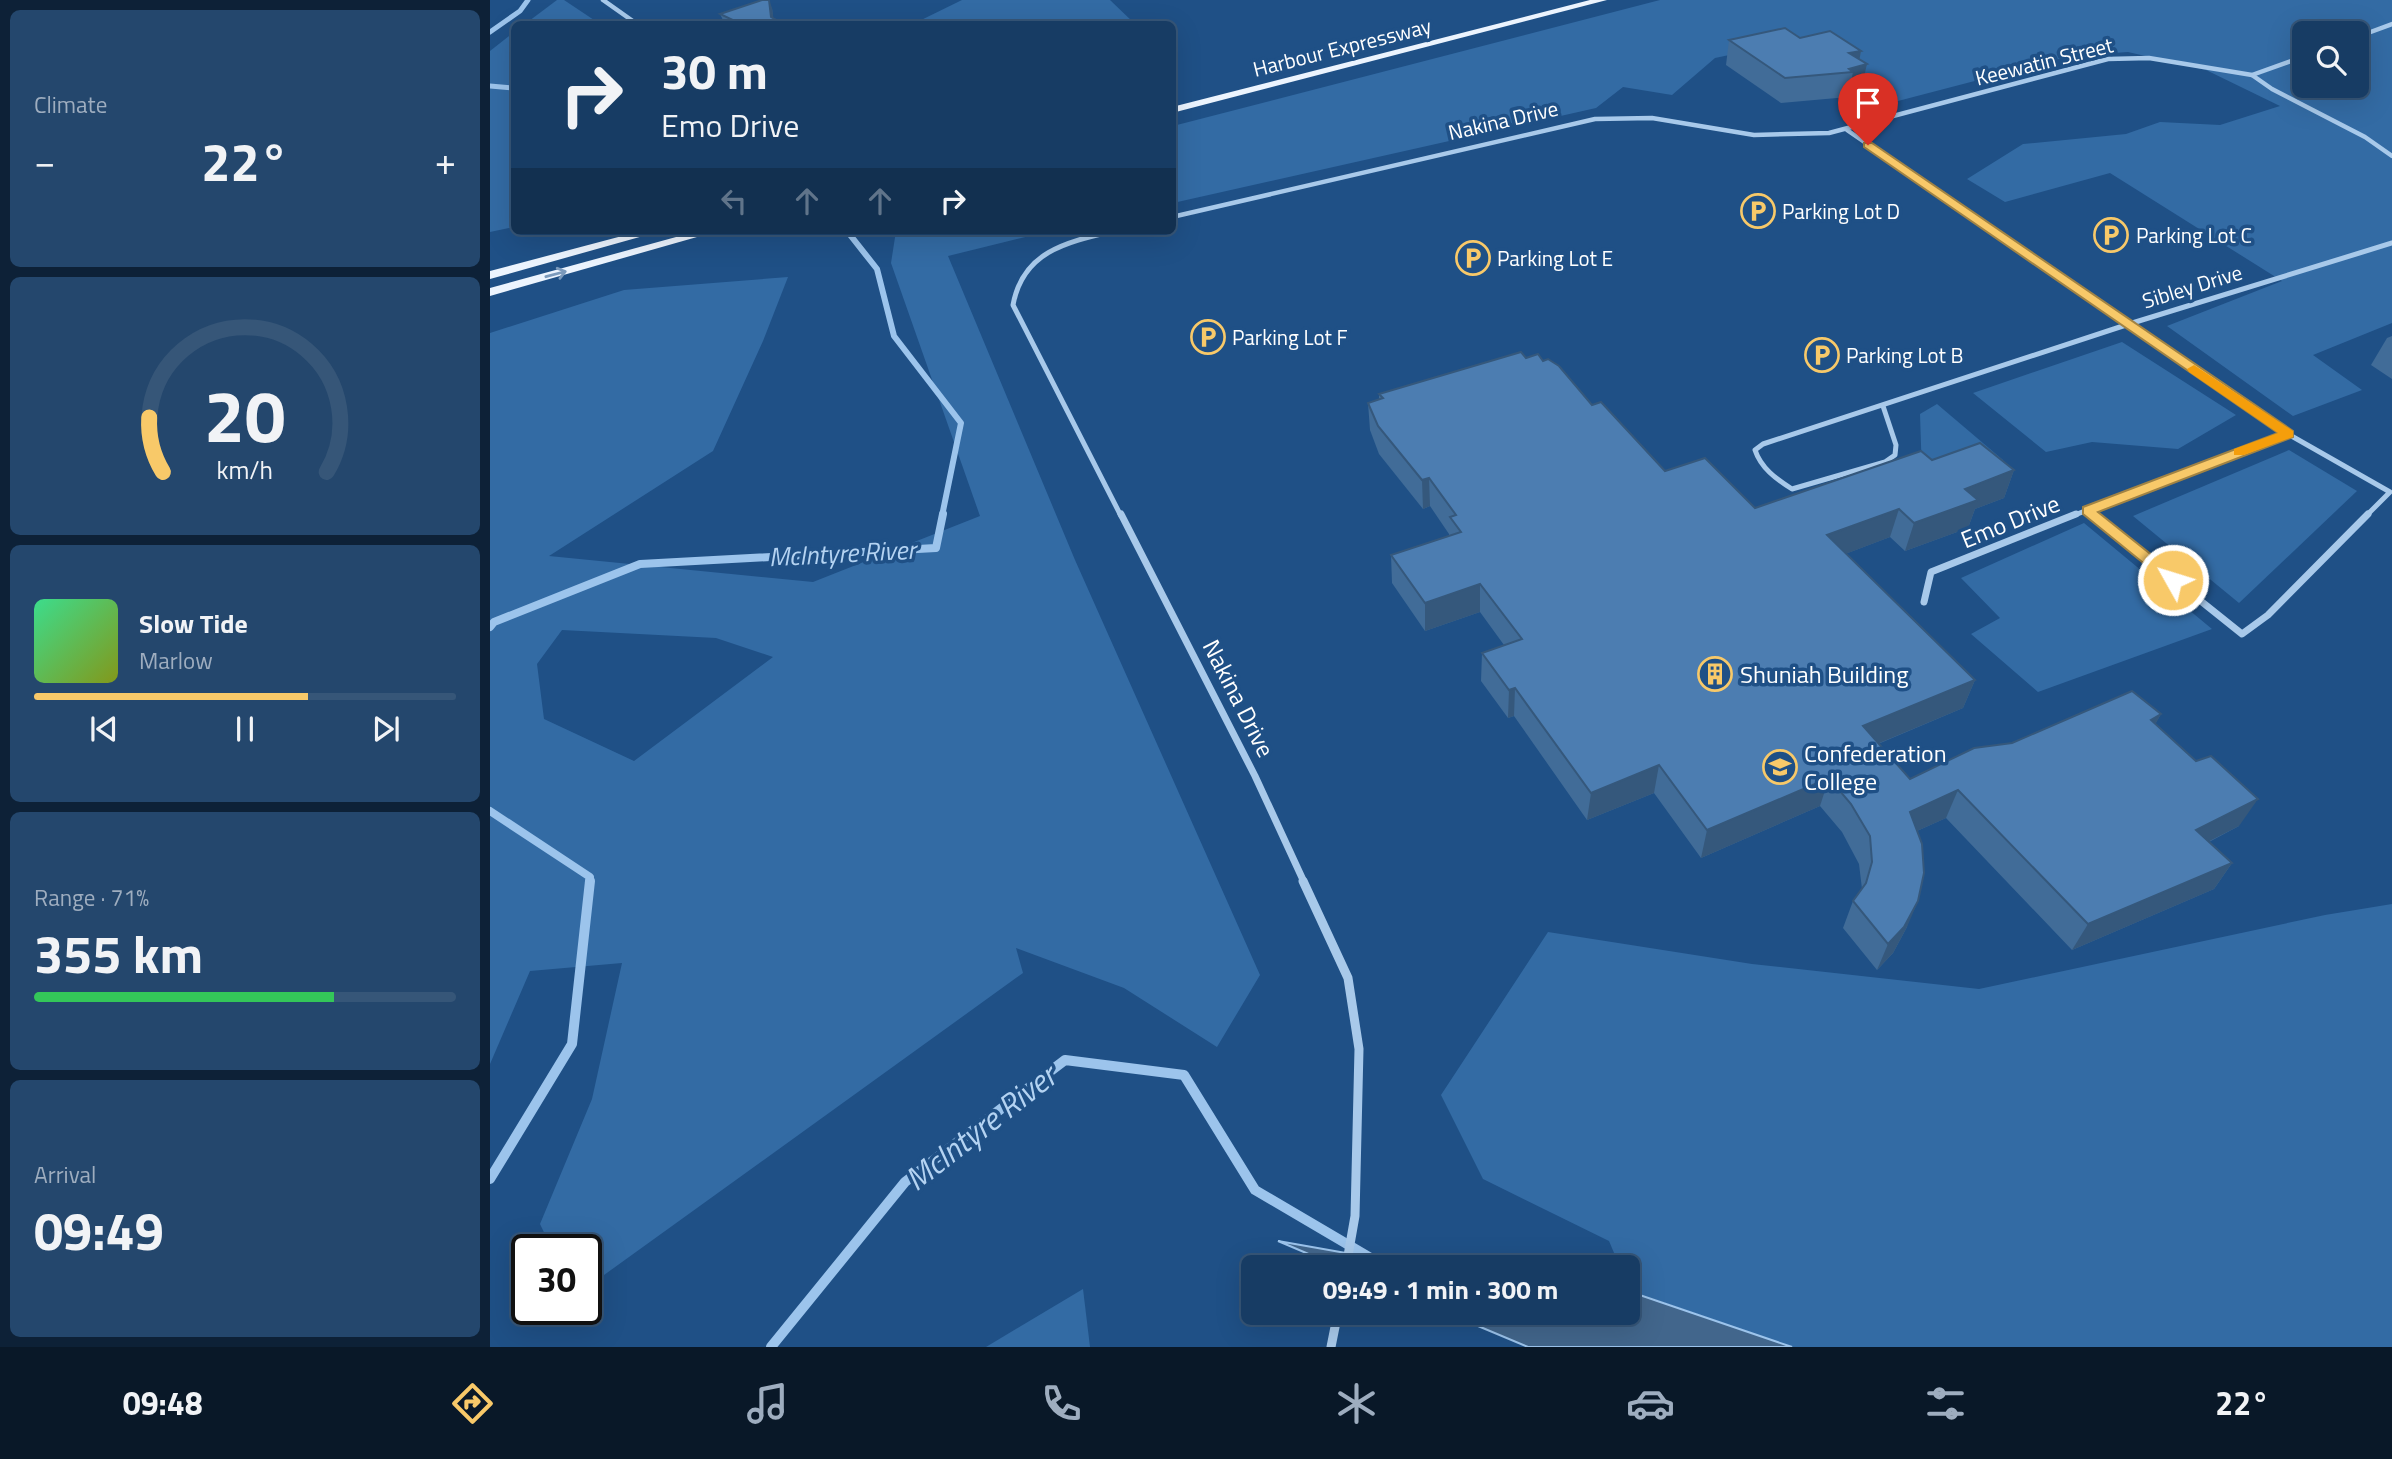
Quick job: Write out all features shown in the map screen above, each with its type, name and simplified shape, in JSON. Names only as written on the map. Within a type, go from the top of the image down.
[{"type":"main road","name":"Harbour Expressway","points":[[1176,98],[1565,0]]},
{"type":"main road","name":"Harbour Expressway","points":[[1176,109],[1602,0]]},
{"type":"main road","points":[[490,275],[640,235]]},
{"type":"main road","points":[[490,292],[697,235]]},
{"type":"street","points":[[603,0],[633,21]]},
{"type":"street","points":[[2369,33],[2392,24]]},
{"type":"street","name":"Keewatin Street","points":[[1847,130],[2108,59],[2149,58],[2252,75]]},
{"type":"street","points":[[2252,75],[2292,61]]},
{"type":"street","points":[[2252,75],[2272,89],[2365,137],[2392,156]]},
{"type":"street","name":"Nakina Drive","points":[[1176,216],[1616,115],[1639,114],[1763,135],[1847,130]]},
{"type":"street","points":[[1847,130],[2288,434],[2390,492],[2268,615],[2242,634],[2088,511]]},
{"type":"street","name":"Nakina Drive","points":[[1096,235],[1082,238],[1039,257],[1023,271],[1014,289],[1013,305],[1255,776],[1348,978],[1359,1049],[1355,1216],[1348,1255]]},
{"type":"street","name":"Sibley Drive","points":[[1883,406],[1896,445],[1895,456],[1885,462],[1793,489],[1779,482],[1757,459],[1755,450],[1763,444],[2129,324],[2392,243]]},
{"type":"street","name":"Emo Drive","points":[[1924,602],[1931,572],[2288,434]]},
{"type":"street","points":[[1331,1347],[1335,1325]]},
{"type":"shaded area","points":[[557,0],[564,0],[596,21],[529,21]]},
{"type":"shaded area","points":[[962,0],[1110,0],[1132,21],[919,21]]},
{"type":"shaded area","points":[[1660,0],[2392,0],[2392,323],[2313,355],[2362,390],[2293,416],[2167,326],[2282,281],[2110,173],[2005,202],[1967,179],[2023,144],[2126,134],[2160,122],[2220,125],[2280,106],[2206,70],[2128,52],[2070,56],[1852,113],[1842,104],[1862,95],[1869,85],[1862,75],[1781,44],[1715,58],[1672,95],[1623,87],[1596,108],[1176,202],[1176,125]]},
{"type":"shaded area","points":[[511,34],[511,228],[490,232],[490,51]]},
{"type":"shaded area","points":[[895,235],[1034,235],[948,256],[1075,560],[1260,975],[1217,1047],[1124,988],[1016,948],[1023,973],[602,1276],[602,1234],[545,1234],[540,1224],[592,1099],[622,963],[530,971],[490,1064],[490,333],[624,290],[788,277],[763,341],[713,451],[549,556],[813,582],[980,516],[891,263]],"holes":[[[562,630],[716,638],[773,657],[634,761],[544,719],[537,664]]]},
{"type":"shaded area","points":[[2122,342],[2236,415],[2178,449],[2092,442],[2046,452],[1973,393]]},
{"type":"shaded area","points":[[1937,404],[2003,460],[1986,468],[1922,475],[1920,414]]},
{"type":"shaded area","points":[[2289,450],[2357,491],[2239,603],[2133,516]]},
{"type":"shaded area","points":[[2084,523],[2212,629],[2038,692],[1971,634],[2000,618],[1961,578]]},
{"type":"shaded area","points":[[2392,904],[2392,1347],[1792,1347],[1640,1294],[1640,1255],[1615,1255],[1609,1241],[1483,1179],[1441,1095],[1548,932],[1752,964],[1979,989],[2325,915]]},
{"type":"shaded area","points":[[1278,1241],[1357,1255],[1311,1255]]},
{"type":"shaded area","points":[[1083,1289],[1090,1347],[986,1347]]},
{"type":"shaded area","points":[[1640,1295],[1792,1347],[1528,1347],[1476,1325],[1640,1325]]},
{"type":"building","points":[[769,0],[771,17],[778,21],[735,21],[720,14]]},
{"type":"building","points":[[1785,28],[1800,38],[1830,31],[1861,51],[1849,53],[1867,64],[1849,69],[1853,72],[1785,78],[1729,40]]},
{"type":"building","name":"Shuniah Building","points":[[1521,352],[1526,358],[1538,354],[1543,361],[1548,359],[1559,366],[1592,405],[1601,402],[1665,471],[1705,458],[1755,508],[1921,451],[1932,460],[1980,443],[2014,470],[1965,489],[1978,500],[1914,523],[1899,509],[1827,535],[1975,680],[1863,726],[1910,779],[1974,748],[2012,743],[2132,691],[2161,714],[2151,720],[2196,761],[2211,756],[2258,799],[2196,830],[2232,863],[2088,924],[1958,790],[1910,812],[1922,844],[1924,873],[1918,901],[1904,927],[1888,944],[1853,901],[1866,883],[1872,862],[1870,836],[1851,804],[1829,778],[1707,830],[1659,765],[1591,793],[1515,688],[1509,690],[1482,653],[1522,639],[1480,584],[1425,603],[1391,555],[1461,532],[1450,517],[1456,515],[1429,478],[1422,480],[1378,426],[1368,403],[1383,398],[1379,394]]},
{"type":"waterway","name":"McIntyre River","points":[[490,32],[520,11],[528,0]]},
{"type":"waterway","name":"McIntyre River","points":[[490,86],[511,88]]},
{"type":"waterway","name":"McIntyre River","points":[[850,235],[877,269],[894,336],[961,423],[942,516]]},
{"type":"waterway","name":"McIntyre River","points":[[490,627],[494,622],[640,564],[936,548],[943,514]]},
{"type":"waterway","name":"McIntyre River","points":[[490,811],[590,877],[589,882]]},
{"type":"waterway","name":"McIntyre River","points":[[490,1179],[572,1044],[590,881]]},
{"type":"waterway","name":"McIntyre River","points":[[771,1347],[905,1182],[1065,1060],[1184,1075],[1255,1190],[1366,1255]]},
{"type":"slow traffic","points":[[2194,369],[2288,434],[2239,452]]},
{"type":"place","name":"Parking Lot D","points":[[1758,211]]},
{"type":"place","name":"Parking Lot C","points":[[2111,235]]},
{"type":"place","name":"Parking Lot E","points":[[1473,258]]},
{"type":"place","name":"Parking Lot F","points":[[1208,337]]},
{"type":"place","name":"Parking Lot B","points":[[1822,355]]},
{"type":"place","name":"Shuniah Building","points":[[1715,674]]},
{"type":"place","name":"Confederation College","points":[[1780,767]]},
{"type":"route","points":[[1868,145],[2288,434],[2165,479],[2088,511],[2173,580]]}]
